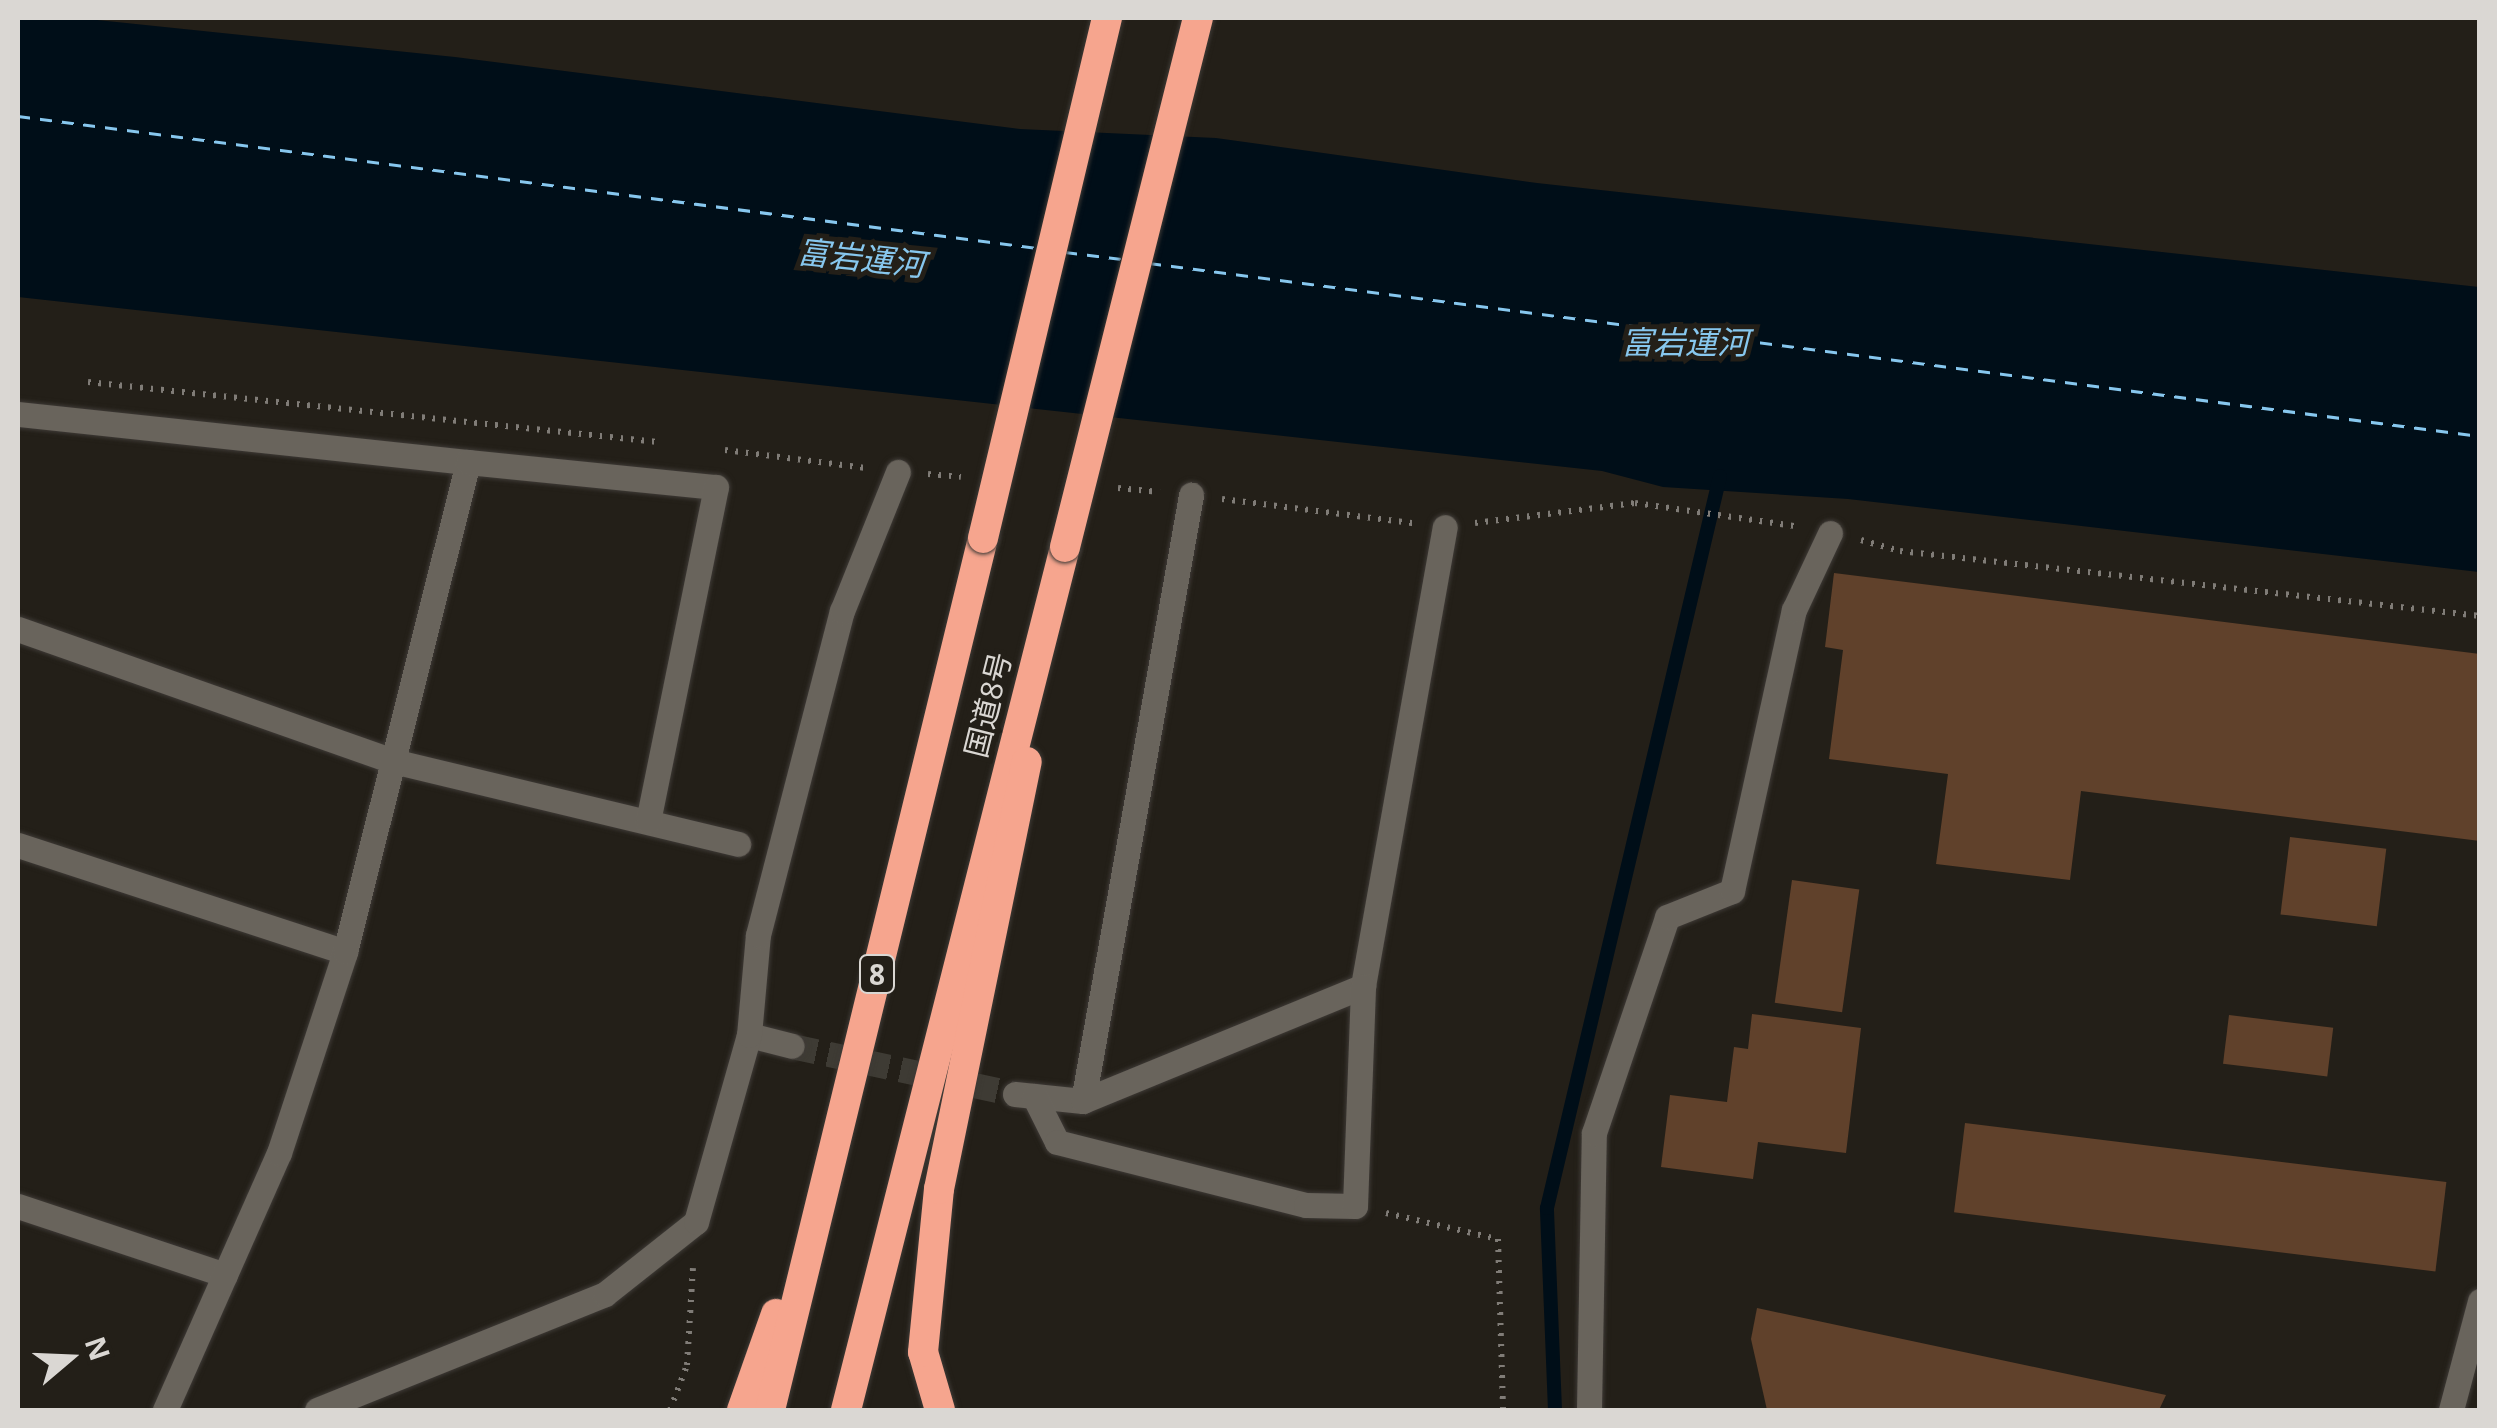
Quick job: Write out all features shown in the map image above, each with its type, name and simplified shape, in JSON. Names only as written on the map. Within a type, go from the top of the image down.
[{"type":"highway","name":"国道8号","points":[[770,1410],[1107,18]]},
{"type":"highway","name":"国道8号","points":[[846,1410],[1198,18]]},
{"type":"highway","points":[[940,1410],[923,1352],[939,1190],[1020,817],[1048,615]]},
{"type":"highway","points":[[742,1410],[832,1158]]},
{"type":"street","points":[[18,414],[716,486],[648,821]]},
{"type":"street","points":[[164,1410],[279,1153],[346,952],[468,462]]},
{"type":"street","points":[[318,1410],[605,1294],[696,1222],[748,1035],[758,934],[842,611],[898,472]]},
{"type":"street","points":[[1083,1101],[1191,495]]},
{"type":"street","points":[[1363,986],[1083,1101],[1024,1095],[1057,1142],[1306,1205],[1355,1206],[1363,986],[1445,527]]},
{"type":"street","points":[[1589,1410],[1594,1132],[1667,917],[1732,892],[1794,610],[1822,530]]},
{"type":"street","points":[[18,629],[394,762],[738,844]]},
{"type":"street","points":[[18,845],[346,952]]},
{"type":"street","points":[[748,1035],[792,1046]]},
{"type":"street","points":[[18,1206],[225,1275]]},
{"type":"street","points":[[2451,1410],[2480,1301]]},
{"type":"path","points":[[76,381],[663,443]]},
{"type":"path","points":[[722,450],[975,478]]},
{"type":"path","points":[[1110,488],[1445,527],[1634,504],[1822,530],[1900,550],[2480,616]]},
{"type":"path","points":[[1355,1206],[1498,1240],[1503,1410]]},
{"type":"path","points":[[670,1410],[687,1365],[696,1222]]},
{"type":"water","name":"富岩運河","points":[[18,18],[78,18],[455,57],[1020,129],[1216,138],[1537,183],[2479,287],[2479,572],[1848,499],[1663,487],[1602,471],[18,297]]},
{"type":"building","points":[[1834,573],[2480,654],[2480,841],[2081,791],[2070,880],[1936,864],[1948,774],[1829,759],[1843,650],[1825,647]]},
{"type":"building","points":[[2290,837],[2386,849],[2377,926],[2280,914]]},
{"type":"building","points":[[1792,880],[1859,889],[1842,1012],[1775,1003]]},
{"type":"building","points":[[1752,1014],[1861,1028],[1846,1153],[1758,1142],[1753,1179],[1661,1167],[1670,1095],[1727,1102],[1734,1047],[1748,1049]]},
{"type":"building","points":[[2229,1015],[2333,1028],[2327,1076],[2223,1064]]},
{"type":"building","points":[[1965,1123],[2446,1182],[2435,1271],[1954,1212]]},
{"type":"building","points":[[1757,1308],[2166,1395],[2159,1410],[1767,1410],[1751,1339]]},
{"type":"waterway","points":[[1555,1410],[1547,1208],[1720,476]]},
{"type":"ferry route","points":[[18,116],[1037,248]]},
{"type":"ferry route","points":[[1065,252],[1122,259]]},
{"type":"ferry route","points":[[1149,263],[2480,436]]},
{"type":"tunnel","points":[[792,1046],[1015,1094]]}]
